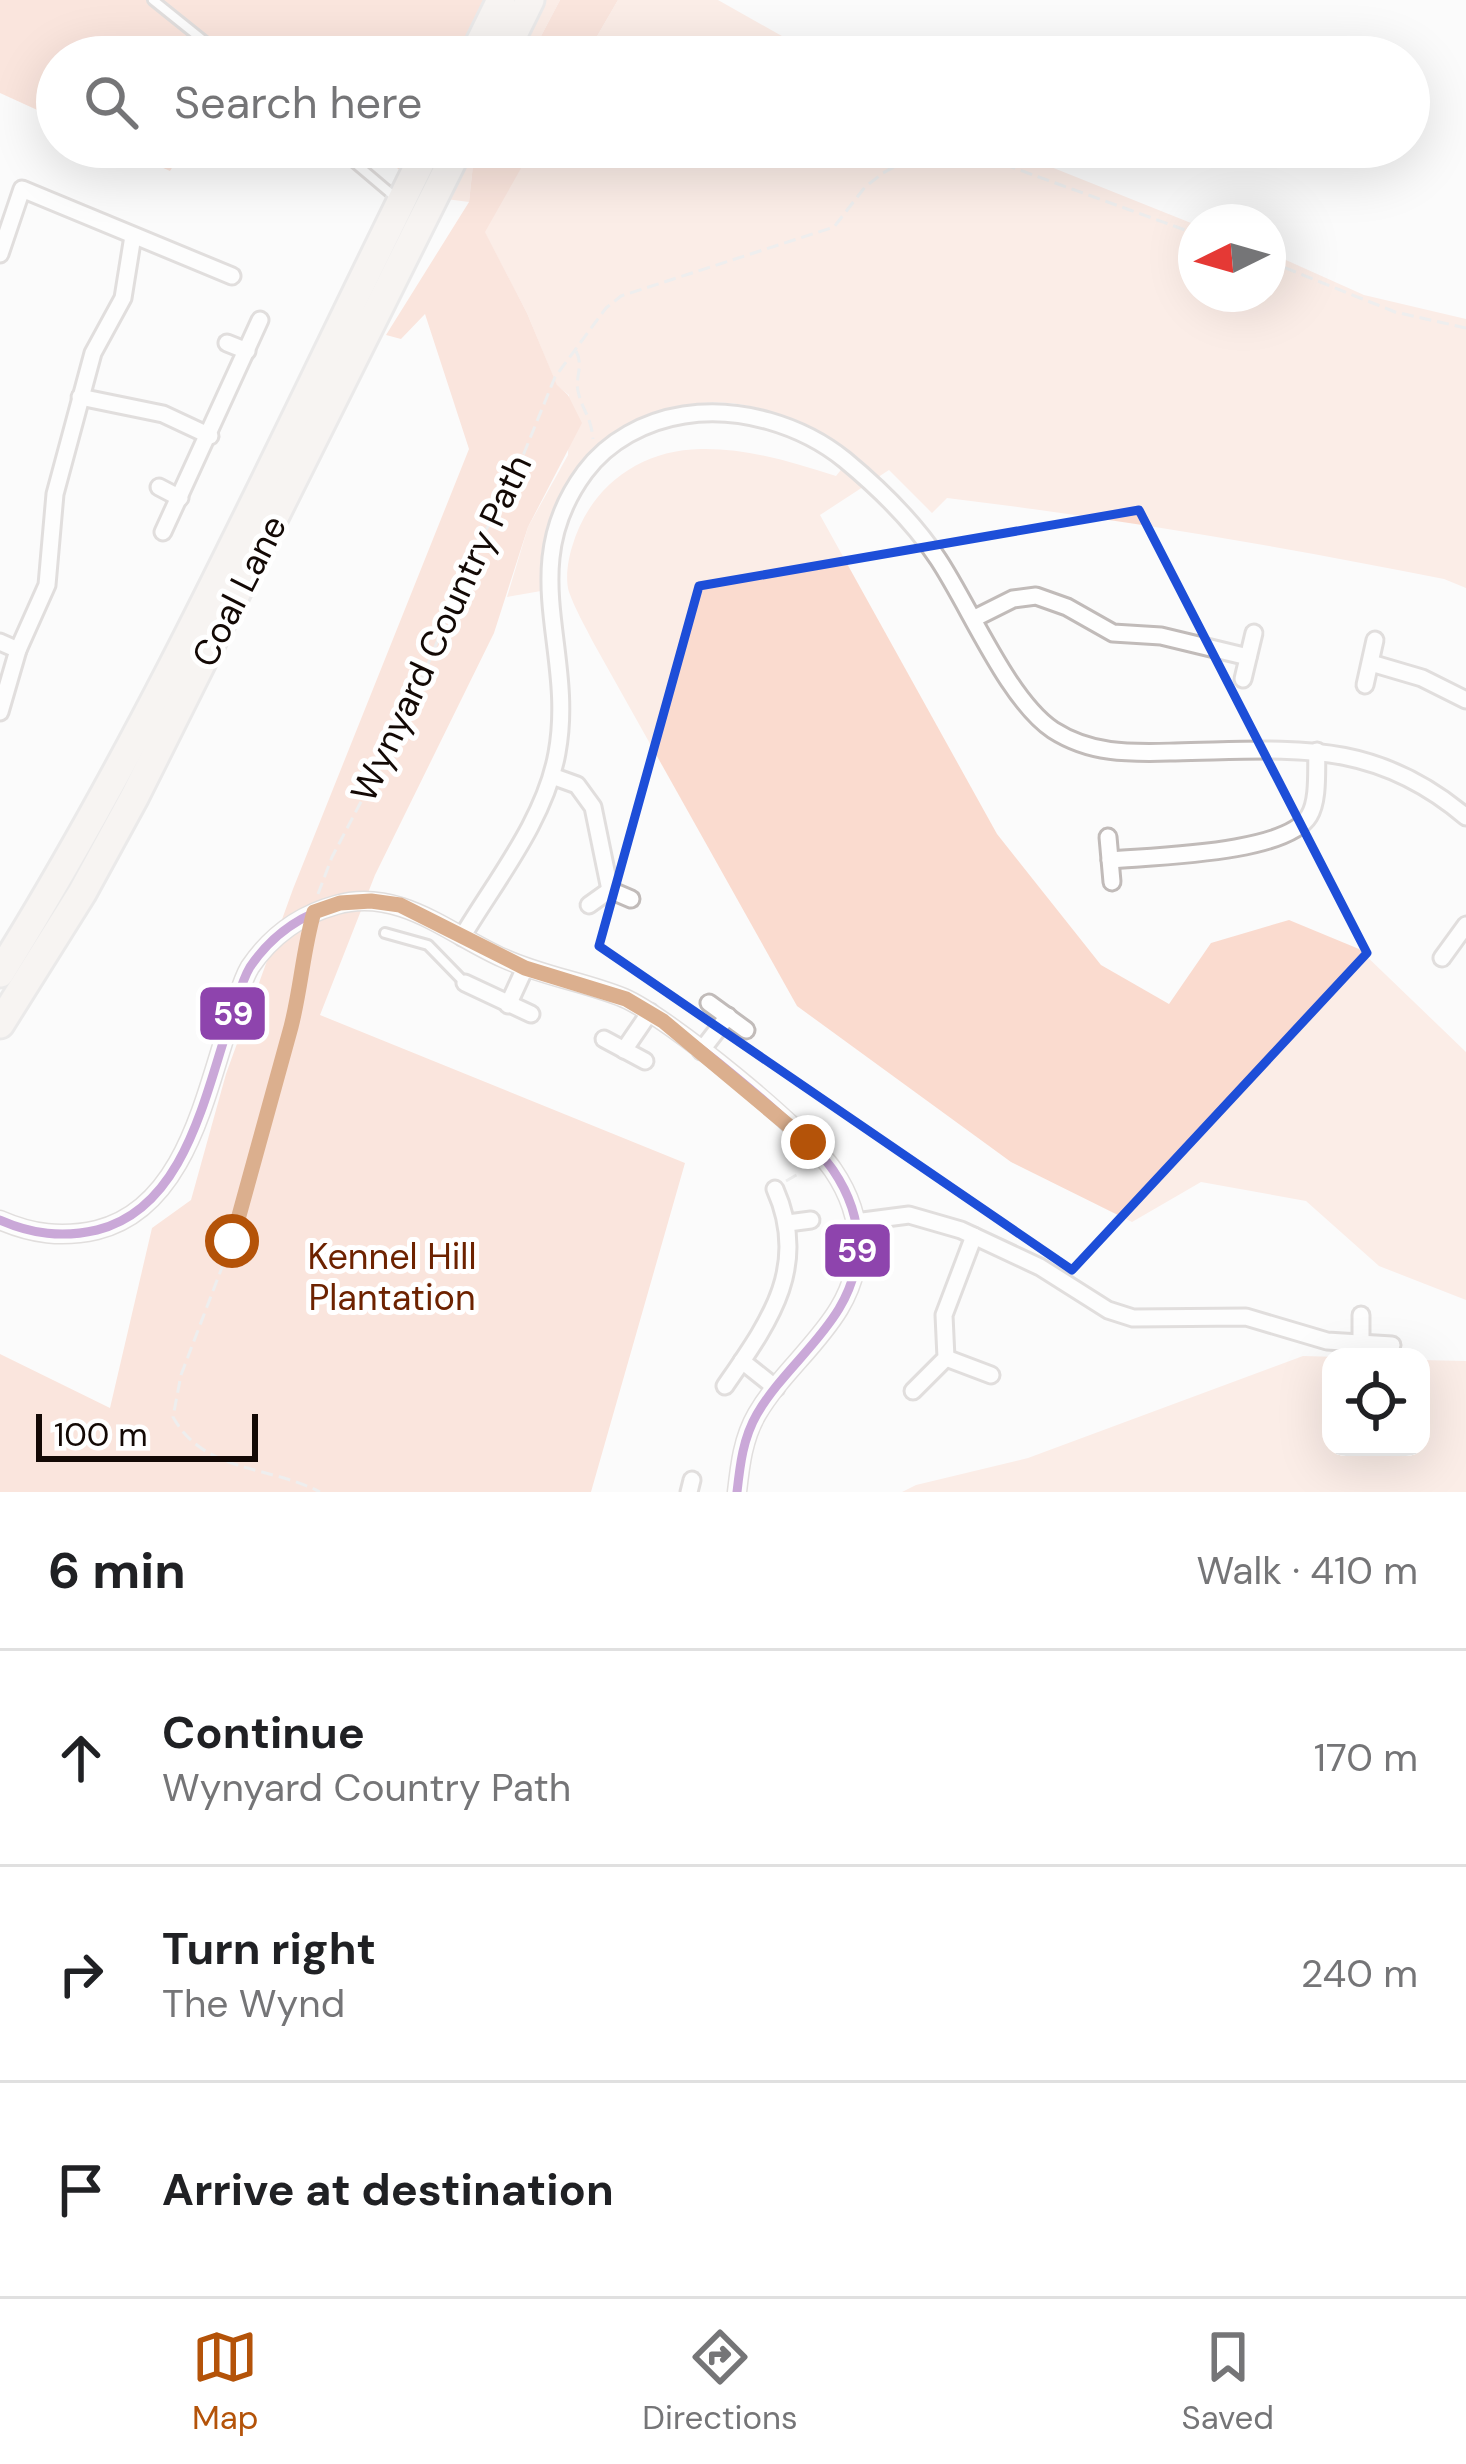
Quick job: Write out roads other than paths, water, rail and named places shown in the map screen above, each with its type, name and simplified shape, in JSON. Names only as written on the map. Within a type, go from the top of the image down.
[{"type":"highway","points":[[483,36],[501,0]]},
{"type":"highway","points":[[512,36],[530,0]]},
{"type":"highway","name":"Coal Lane","points":[[0,973],[56,884],[147,713],[418,168]]},
{"type":"highway","name":"Coal Lane","points":[[0,1024],[82,893],[135,796],[449,168]]},
{"type":"street","points":[[0,254],[22,189],[232,276]]},
{"type":"street","points":[[0,712],[18,650],[47,584],[50,517],[93,353],[123,298],[133,236]]},
{"type":"street","points":[[163,532],[260,320]]},
{"type":"street","points":[[227,343],[247,351]]},
{"type":"street","points":[[80,397],[163,414],[210,436]]},
{"type":"street","points":[[461,937],[536,814],[551,776],[561,707],[549,553],[571,491],[597,458],[620,439],[648,424],[691,414],[761,418],[841,457],[916,529],[1023,703],[1050,728],[1090,748],[1118,753],[1318,751],[1355,756],[1400,772],[1466,817]]},
{"type":"street","points":[[159,488],[180,498]]},
{"type":"street","points":[[974,618],[1013,599],[1036,596],[1113,633],[1161,636],[1248,657]]},
{"type":"street","points":[[1243,679],[1254,633]]},
{"type":"street","points":[[1365,686],[1375,640]]},
{"type":"street","points":[[0,642],[18,650]]},
{"type":"street","points":[[1371,663],[1421,678],[1466,700]]},
{"type":"street","points":[[1110,860],[1251,847],[1301,824],[1312,809],[1318,751]]},
{"type":"street","points":[[551,776],[577,785],[593,807],[610,890]]},
{"type":"street","points":[[1108,836],[1112,882]]},
{"type":"street","points":[[610,890],[631,899]]},
{"type":"street","points":[[589,905],[610,890]]},
{"type":"street","points":[[0,1220],[49,1235],[78,1234],[109,1227],[134,1214],[158,1192],[181,1159],[248,970],[279,933],[314,912],[356,902],[400,905],[525,968],[601,990],[650,1012],[822,1155],[848,1194],[855,1222],[856,1263],[839,1312],[757,1414],[745,1442],[736,1492]]},
{"type":"street","points":[[1442,958],[1461,944],[1466,925]]},
{"type":"street","points":[[508,1005],[525,968]]},
{"type":"street","points":[[465,983],[531,1015]]},
{"type":"street","points":[[710,1003],[746,1030]]},
{"type":"street","points":[[624,1049],[650,1012]]},
{"type":"street","points":[[701,1051],[728,1016]]},
{"type":"street","points":[[604,1039],[645,1061]]},
{"type":"street","points":[[725,1386],[783,1287],[788,1223],[775,1189]]},
{"type":"street","points":[[855,1222],[909,1215],[974,1237],[1040,1267],[1108,1310],[1133,1318],[1246,1317],[1314,1338],[1392,1345]]},
{"type":"street","points":[[788,1223],[811,1220]]},
{"type":"street","points":[[913,1391],[946,1358],[944,1315],[974,1237]]},
{"type":"street","points":[[1361,1315],[1361,1343]]},
{"type":"street","points":[[946,1358],[992,1375]]},
{"type":"street","points":[[742,1361],[776,1388]]},
{"type":"lane","points":[[153,0],[198,36]]},
{"type":"lane","points":[[361,168],[401,202]]},
{"type":"lane","points":[[385,933],[428,945],[465,983]]},
{"type":"park label","name":"Kennel Hill Plantation","points":[[392,1276]]}]
